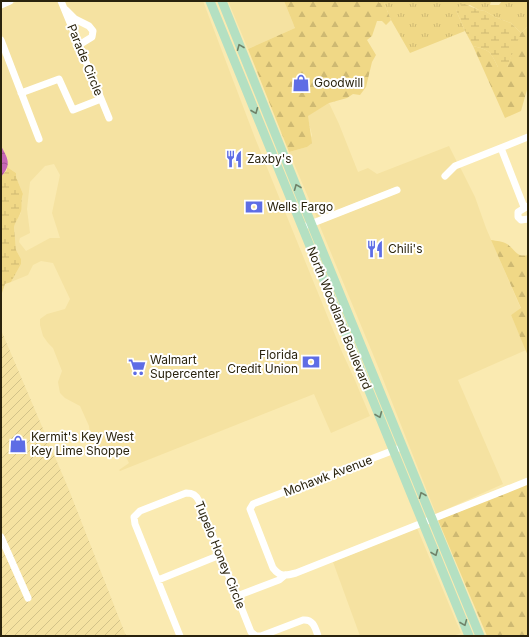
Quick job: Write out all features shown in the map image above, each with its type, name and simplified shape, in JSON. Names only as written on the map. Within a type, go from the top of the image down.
[{"type":"main road","name":"North Woodland Boulevard","points":[[210,1],[469,636]]},
{"type":"main road","name":"North Woodland Boulevard","points":[[222,1],[480,636]]},
{"type":"main road","points":[[236,64],[243,72],[247,74],[251,73]]},
{"type":"main road","points":[[242,80],[251,84],[260,96]]},
{"type":"street","points":[[1,5],[10,1]]},
{"type":"street","points":[[63,4],[75,19],[89,26],[93,31],[92,37],[79,45]]},
{"type":"street","name":"Parade Circle","points":[[63,4],[109,118]]},
{"type":"street","points":[[1,40],[39,140]]},
{"type":"street","points":[[22,93],[59,79],[73,110],[101,98]]},
{"type":"street","points":[[445,176],[455,166],[528,137]]},
{"type":"street","points":[[500,148],[526,207],[518,212],[518,217],[521,220],[528,219]]},
{"type":"street","points":[[302,227],[397,190]]},
{"type":"street","points":[[364,378],[373,374]]},
{"type":"street","name":"Mohawk Avenue","points":[[281,574],[272,568],[250,509],[252,504],[403,447]]},
{"type":"street","points":[[237,596],[279,580],[281,574],[296,573],[528,481]]},
{"type":"street","name":"Tupelo Honey Circle","points":[[180,636],[135,524],[134,518],[140,511],[186,493],[191,493],[196,497],[251,632],[256,636],[261,636],[303,620],[307,620],[314,624],[318,636]]},
{"type":"street","points":[[1,537],[28,598]]},
{"type":"street","points":[[158,580],[220,555]]},
{"type":"street","points":[[453,597],[462,593]]},
{"type":"shaded area","points":[[19,1],[58,1],[97,97],[74,106],[61,78],[23,89],[1,32],[1,8]]},
{"type":"shaded area","points":[[64,1],[203,1],[255,138],[342,352],[370,416],[331,433],[314,394],[120,471],[119,470],[129,463],[126,457],[122,454],[100,453],[94,447],[89,426],[80,406],[65,398],[60,393],[58,382],[62,371],[53,348],[43,336],[40,325],[40,319],[47,314],[65,309],[70,299],[53,263],[41,261],[33,265],[28,275],[11,282],[21,264],[21,259],[16,250],[14,227],[21,213],[21,200],[23,194],[16,177],[16,173],[7,167],[8,159],[1,146],[1,56],[4,55],[38,143],[43,141],[25,95],[58,83],[71,111],[99,102],[107,122],[112,120],[82,46],[96,32],[66,6]],"holes":[[[54,164],[60,175],[52,213],[60,238],[50,238],[26,251],[19,242],[20,238],[30,233],[27,209],[30,182],[45,166]]]},
{"type":"shaded area","points":[[228,1],[284,1],[295,28],[248,49]]},
{"type":"shaded area","points":[[329,103],[358,172],[368,168],[377,174],[449,146],[457,162],[441,176],[445,180],[460,167],[475,197],[486,228],[521,309],[511,315],[526,350],[458,380],[503,484],[436,514],[377,364],[319,224],[400,192],[398,186],[317,218],[289,152],[307,147],[312,135],[307,116]]},
{"type":"shaded area","points":[[1,330],[69,490],[126,636],[1,636],[1,544],[26,602],[31,600],[1,531]]},
{"type":"shaded area","points":[[417,528],[461,633],[453,636],[360,636],[333,562]]},
{"type":"green space","points":[[284,1],[378,1],[379,3],[384,3],[391,20],[386,25],[382,21],[377,21],[372,36],[367,40],[376,55],[372,62],[366,87],[360,95],[353,94],[347,98],[329,103],[308,116],[312,143],[307,147],[289,152],[248,49],[295,28]]},
{"type":"green space","points":[[378,1],[491,1],[490,5],[499,5],[502,1],[528,1],[528,26],[521,33],[511,23],[470,5],[456,10],[465,31],[410,53],[391,20],[384,3],[378,3]]},
{"type":"green space","points":[[462,3],[485,11],[495,17],[511,23],[521,33],[507,67],[498,67],[489,52],[473,46],[456,10]]},
{"type":"green space","points":[[528,26],[528,86],[521,111],[505,118],[473,46],[489,52],[498,67],[507,67],[519,35]]},
{"type":"green space","points":[[7,167],[16,173],[16,177],[23,194],[21,212],[14,227],[16,250],[21,259],[21,264],[11,282],[5,284],[1,296],[1,177],[7,170]]},
{"type":"green space","points":[[491,240],[505,243],[518,254],[524,256],[528,255],[528,356],[511,315],[521,308]]},
{"type":"green space","points":[[528,484],[528,636],[487,636],[438,520]]},
{"type":"water","points":[[1,146],[6,154],[8,165],[1,177]]},
{"type":"place","name":"Goodwill","points":[[301,83]]},
{"type":"place","name":"Zaxby's","points":[[234,159]]},
{"type":"place","name":"Wells Fargo","points":[[254,207]]},
{"type":"place","name":"Chili's","points":[[375,249]]},
{"type":"place","name":"Florida Credit Union","points":[[311,362]]},
{"type":"place","name":"Walmart Supercenter","points":[[137,367]]},
{"type":"place","name":"Kermit's Key West Key Lime Shoppe","points":[[18,444]]}]
